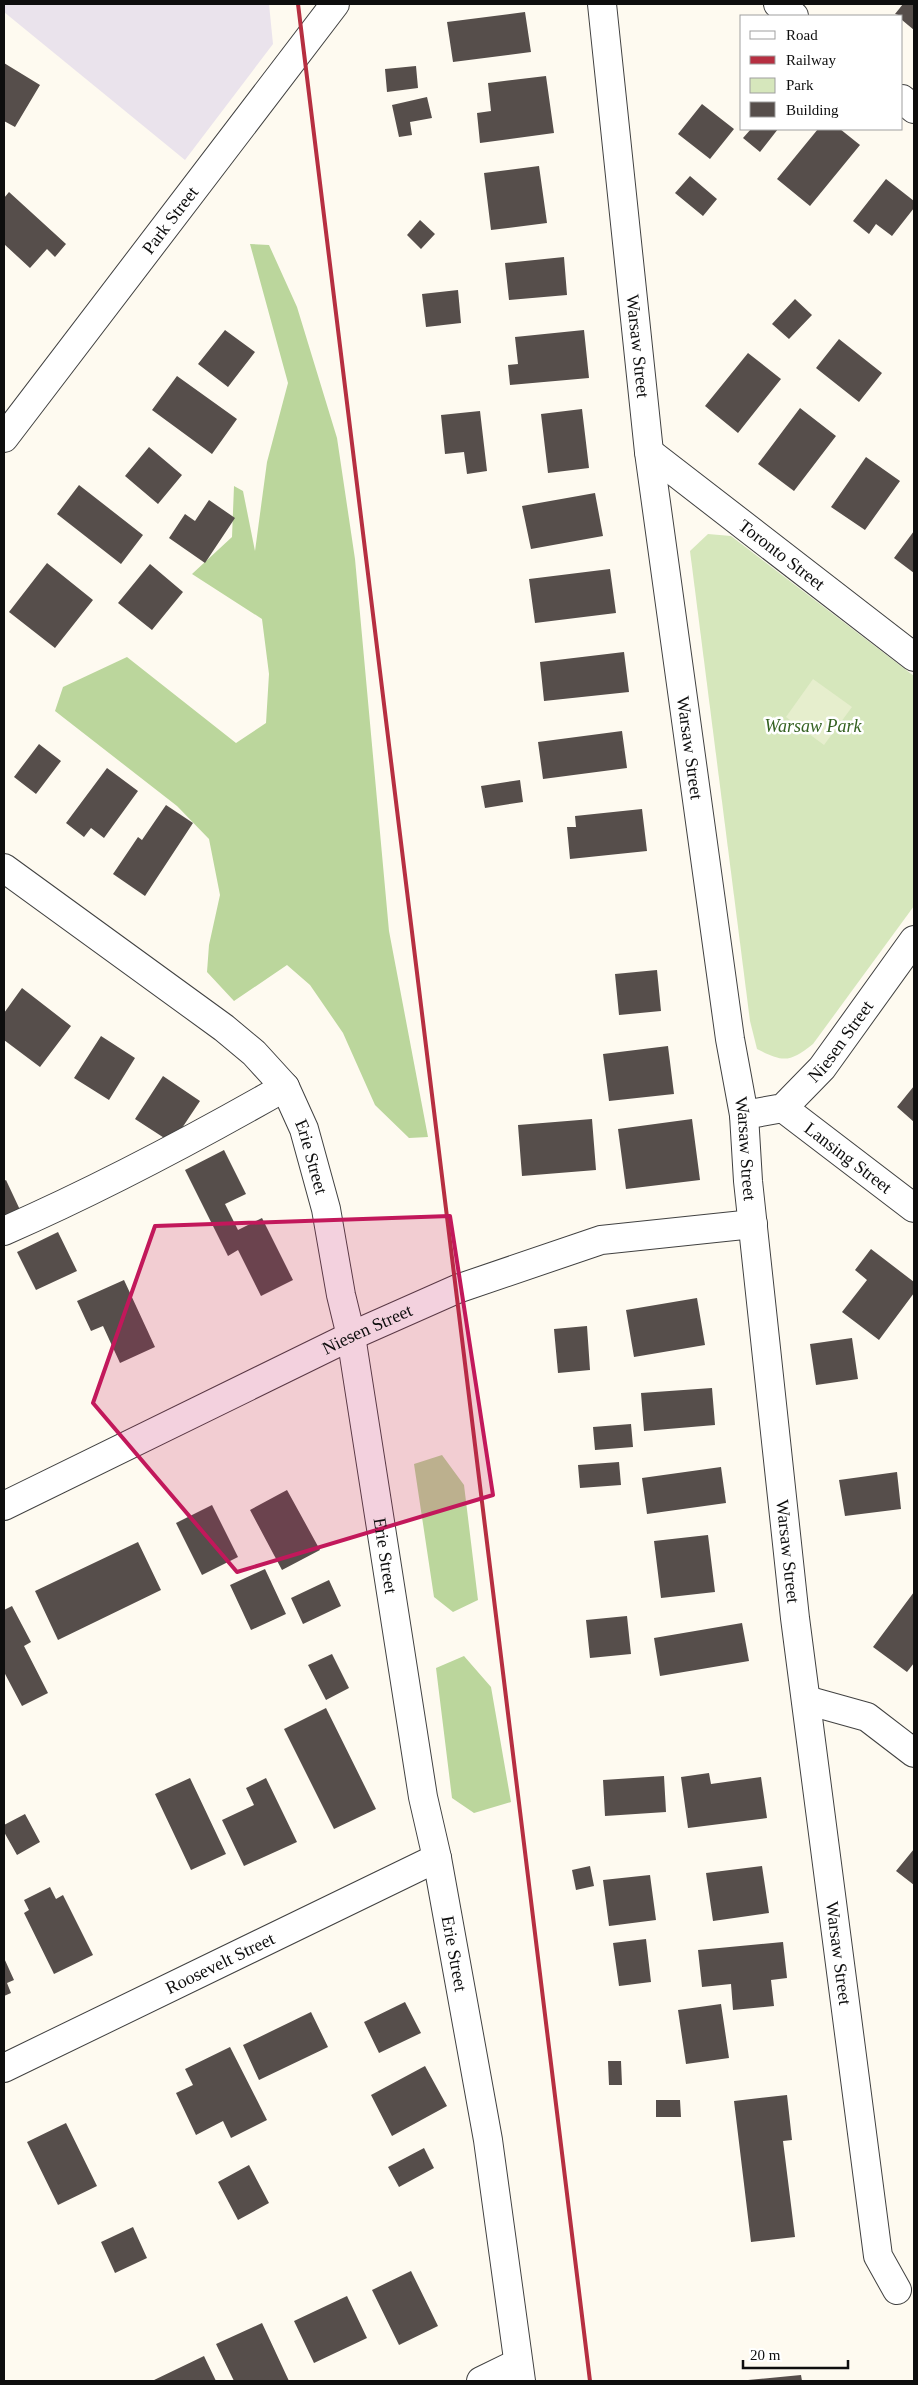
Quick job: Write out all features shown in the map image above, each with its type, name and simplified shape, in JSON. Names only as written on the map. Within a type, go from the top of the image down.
[{"type":"street","name":"Park Street","points":[[4,438],[335,4]]},
{"type":"street","name":"Warsaw Street","points":[[602,4],[649,452],[730,1039],[744,1116],[753,1224],[794,1608],[878,2256],[897,2290]]},
{"type":"street","points":[[778,4],[793,15]]},
{"type":"street","points":[[903,100],[914,109]]},
{"type":"street","name":"Toronto Street","points":[[649,452],[914,657]]},
{"type":"street","name":"Erie Street","points":[[4,868],[224,1028],[254,1053],[285,1087],[304,1129],[326,1209],[341,1295],[351,1336],[423,1798],[437,1858],[488,2140],[519,2372]]},
{"type":"street","name":"Niesen Street","points":[[783,1108],[822,1068],[914,940]]},
{"type":"street","points":[[4,1231],[52,1210],[217,1126],[285,1087]]},
{"type":"street","points":[[744,1116],[783,1108]]},
{"type":"street","name":"Lansing Street","points":[[783,1108],[914,1208]]},
{"type":"street","name":"Niesen Street","points":[[4,1506],[351,1336],[457,1289],[601,1240],[753,1224]]},
{"type":"street","points":[[806,1700],[868,1717],[914,1753]]},
{"type":"street","name":"Roosevelt Street","points":[[4,2068],[437,1858]]},
{"type":"street","points":[[481,2381],[519,2372]]},
{"type":"highlighted area","points":[[450,1216],[493,1495],[237,1572],[93,1403],[155,1226]]},
{"type":"shaded area","points":[[4,4],[269,4],[273,44],[185,160],[4,12]]},
{"type":"green space","points":[[250,244],[269,245],[297,307],[337,438],[355,559],[389,931],[428,1137],[409,1138],[375,1105],[343,1033],[310,985],[287,965],[234,1001],[207,972],[209,945],[220,895],[209,839],[177,806],[55,711],[63,687],[127,657],[236,743],[266,723],[269,674],[262,619],[192,574],[232,537],[234,486],[243,491],[255,551],[267,462],[288,383]]},
{"type":"green space","name":"Warsaw Park","points":[[708,534],[731,536],[914,676],[914,906],[813,1044],[798,1054],[786,1058],[774,1057],[757,1049],[750,1021],[690,551]]},
{"type":"green space","points":[[813,679],[852,707],[824,745],[786,717]]},
{"type":"green space","points":[[442,1455],[464,1485],[478,1600],[453,1612],[434,1597],[414,1464]]},
{"type":"green space","points":[[464,1656],[491,1687],[511,1802],[474,1813],[452,1798],[436,1668]]},
{"type":"building","points":[[903,4],[914,4],[914,30],[903,21],[903,15],[895,14]]},
{"type":"building","points":[[525,12],[531,52],[453,62],[447,22]]},
{"type":"building","points":[[4,63],[40,85],[15,127],[4,121]]},
{"type":"building","points":[[416,66],[418,88],[387,92],[385,69]]},
{"type":"building","points":[[546,76],[554,133],[480,143],[477,113],[491,111],[488,83]]},
{"type":"building","points":[[427,97],[432,118],[410,122],[412,135],[399,137],[392,105]]},
{"type":"building","points":[[702,104],[734,129],[710,159],[678,134]]},
{"type":"building","points":[[750,130],[777,130],[760,152],[743,138]]},
{"type":"building","points":[[817,130],[841,130],[860,145],[810,206],[777,179]]},
{"type":"building","points":[[539,166],[547,223],[491,230],[484,173]]},
{"type":"building","points":[[690,176],[717,199],[703,216],[675,193]]},
{"type":"building","points":[[886,179],[914,201],[914,208],[892,236],[876,224],[869,234],[853,221]]},
{"type":"building","points":[[9,192],[66,244],[55,257],[47,249],[30,268],[4,244],[4,198]]},
{"type":"building","points":[[420,220],[435,234],[421,249],[407,235]]},
{"type":"building","points":[[564,257],[567,295],[509,300],[505,263]]},
{"type":"building","points":[[458,290],[461,323],[426,327],[422,294]]},
{"type":"building","points":[[795,299],[812,315],[789,339],[772,324]]},
{"type":"building","points":[[225,330],[255,352],[228,387],[198,364]]},
{"type":"building","points":[[584,330],[589,378],[510,385],[508,365],[518,364],[515,337]]},
{"type":"building","points":[[839,339],[882,373],[859,402],[816,368]]},
{"type":"building","points":[[748,353],[781,379],[738,433],[705,406]]},
{"type":"building","points":[[177,376],[237,419],[212,454],[152,410]]},
{"type":"building","points":[[800,408],[836,436],[794,491],[758,464]]},
{"type":"building","points":[[582,409],[589,468],[548,473],[541,414]]},
{"type":"building","points":[[480,411],[487,471],[467,474],[464,452],[445,454],[441,415]]},
{"type":"building","points":[[149,447],[182,475],[158,504],[125,476]]},
{"type":"building","points":[[866,457],[900,481],[865,530],[831,507]]},
{"type":"building","points":[[79,485],[143,535],[121,564],[57,514]]},
{"type":"building","points":[[595,493],[603,536],[531,549],[522,506]]},
{"type":"building","points":[[209,500],[235,518],[205,563],[169,538],[185,514],[195,521]]},
{"type":"building","points":[[914,531],[914,573],[894,558]]},
{"type":"building","points":[[47,563],[93,600],[55,648],[9,612]]},
{"type":"building","points":[[150,564],[183,592],[152,630],[118,603]]},
{"type":"building","points":[[610,569],[616,613],[535,623],[529,579]]},
{"type":"building","points":[[624,652],[629,692],[544,701],[540,662]]},
{"type":"building","points":[[622,731],[627,768],[543,779],[538,742]]},
{"type":"building","points":[[39,744],[61,761],[36,794],[14,777]]},
{"type":"building","points":[[107,768],[138,791],[104,838],[91,828],[84,837],[66,823]]},
{"type":"building","points":[[520,780],[523,802],[485,808],[481,786]]},
{"type":"building","points":[[166,805],[193,823],[145,896],[113,874],[138,837],[142,840]]},
{"type":"building","points":[[642,809],[647,851],[570,859],[567,827],[576,827],[575,816]]},
{"type":"building","points":[[657,970],[661,1011],[619,1015],[615,974]]},
{"type":"building","points":[[22,988],[71,1026],[40,1067],[4,1040],[4,1013]]},
{"type":"building","points":[[101,1036],[135,1058],[109,1100],[74,1078]]},
{"type":"building","points":[[668,1046],[674,1094],[609,1101],[603,1054]]},
{"type":"building","points":[[163,1076],[200,1101],[172,1143],[135,1119]]},
{"type":"building","points":[[914,1086],[914,1122],[897,1107]]},
{"type":"building","points":[[592,1119],[596,1170],[522,1176],[518,1125]]},
{"type":"building","points":[[692,1119],[700,1180],[626,1189],[618,1129]]},
{"type":"building","points":[[224,1150],[246,1194],[225,1204],[238,1230],[262,1218],[293,1280],[261,1296],[238,1250],[228,1256],[185,1170]]},
{"type":"building","points":[[6,1180],[21,1212],[4,1220],[4,1181]]},
{"type":"building","points":[[58,1232],[77,1271],[36,1290],[17,1252]]},
{"type":"building","points":[[871,1249],[914,1282],[914,1293],[879,1340],[842,1312],[867,1280],[855,1270]]},
{"type":"building","points":[[124,1280],[155,1347],[120,1363],[103,1326],[91,1331],[77,1301]]},
{"type":"building","points":[[697,1298],[705,1345],[634,1357],[626,1310]]},
{"type":"building","points":[[587,1326],[590,1370],[558,1373],[554,1329]]},
{"type":"building","points":[[852,1338],[858,1379],[816,1385],[810,1344]]},
{"type":"building","points":[[712,1388],[715,1425],[644,1431],[641,1393]]},
{"type":"building","points":[[631,1424],[633,1447],[595,1450],[593,1427]]},
{"type":"building","points":[[619,1462],[621,1485],[580,1488],[578,1465]]},
{"type":"building","points":[[721,1467],[726,1503],[647,1514],[642,1478]]},
{"type":"building","points":[[897,1472],[901,1509],[845,1516],[839,1480]]},
{"type":"building","points":[[287,1490],[320,1550],[282,1570],[250,1510]]},
{"type":"building","points":[[212,1505],[238,1557],[202,1575],[176,1523]]},
{"type":"building","points":[[708,1535],[715,1592],[661,1598],[654,1541]]},
{"type":"building","points":[[138,1542],[161,1590],[58,1640],[35,1591]]},
{"type":"building","points":[[265,1569],[286,1614],[251,1630],[230,1585]]},
{"type":"building","points":[[329,1580],[341,1606],[303,1624],[291,1598]]},
{"type":"building","points":[[914,1592],[914,1663],[907,1672],[873,1647]]},
{"type":"building","points":[[12,1606],[31,1642],[24,1646],[48,1693],[22,1706],[4,1672],[4,1610]]},
{"type":"building","points":[[627,1616],[631,1654],[590,1658],[586,1620]]},
{"type":"building","points":[[742,1623],[749,1661],[660,1676],[654,1638]]},
{"type":"building","points":[[332,1654],[349,1688],[326,1700],[308,1665]]},
{"type":"building","points":[[326,1708],[376,1809],[334,1829],[284,1729]]},
{"type":"building","points":[[709,1773],[711,1784],[761,1777],[767,1818],[688,1828],[681,1777]]},
{"type":"building","points":[[664,1776],[666,1812],[605,1816],[603,1780]]},
{"type":"building","points":[[190,1778],[226,1854],[191,1870],[155,1794]]},
{"type":"building","points":[[266,1778],[297,1842],[244,1866],[222,1820],[254,1805],[246,1788]]},
{"type":"building","points":[[25,1814],[40,1842],[17,1855],[4,1832],[4,1825]]},
{"type":"building","points":[[914,1849],[914,1885],[896,1871]]},
{"type":"building","points":[[590,1866],[594,1886],[576,1890],[572,1870]]},
{"type":"building","points":[[762,1866],[769,1913],[713,1921],[706,1873]]},
{"type":"building","points":[[650,1875],[656,1920],[609,1926],[603,1880]]},
{"type":"building","points":[[50,1887],[56,1899],[63,1895],[93,1955],[54,1974],[24,1913],[29,1910],[24,1900]]},
{"type":"building","points":[[646,1939],[651,1982],[619,1986],[613,1943]]},
{"type":"building","points":[[783,1942],[787,1978],[771,1980],[774,2006],[733,2010],[731,1984],[702,1987],[698,1950]]},
{"type":"building","points":[[4,1958],[14,1980],[7,1983],[11,1993],[4,1996]]},
{"type":"building","points":[[405,2002],[421,2033],[379,2053],[364,2022]]},
{"type":"building","points":[[721,2004],[729,2058],[686,2064],[678,2010]]},
{"type":"building","points":[[311,2012],[328,2047],[259,2080],[243,2045]]},
{"type":"building","points":[[230,2047],[267,2120],[231,2138],[223,2121],[196,2135],[176,2093],[193,2085],[185,2069]]},
{"type":"building","points":[[608,2061],[621,2061],[622,2085],[609,2085]]},
{"type":"building","points":[[425,2066],[447,2106],[392,2136],[371,2095]]},
{"type":"building","points":[[787,2095],[792,2140],[783,2141],[795,2237],[751,2242],[734,2101]]},
{"type":"building","points":[[656,2100],[680,2100],[681,2117],[656,2117]]},
{"type":"building","points":[[66,2123],[97,2186],[58,2205],[27,2142]]},
{"type":"building","points":[[424,2148],[434,2168],[399,2187],[388,2167]]},
{"type":"building","points":[[249,2165],[269,2203],[238,2220],[218,2182]]},
{"type":"building","points":[[133,2227],[147,2258],[115,2273],[101,2242]]},
{"type":"building","points":[[411,2271],[438,2326],[399,2345],[372,2290]]},
{"type":"building","points":[[347,2296],[367,2338],[314,2363],[294,2321]]},
{"type":"building","points":[[262,2323],[289,2381],[234,2381],[216,2344]]},
{"type":"building","points":[[204,2356],[216,2381],[152,2381]]},
{"type":"building","points":[[801,2375],[802,2381],[748,2381],[748,2380]]},
{"type":"railway","points":[[298,4],[590,2381]]}]
